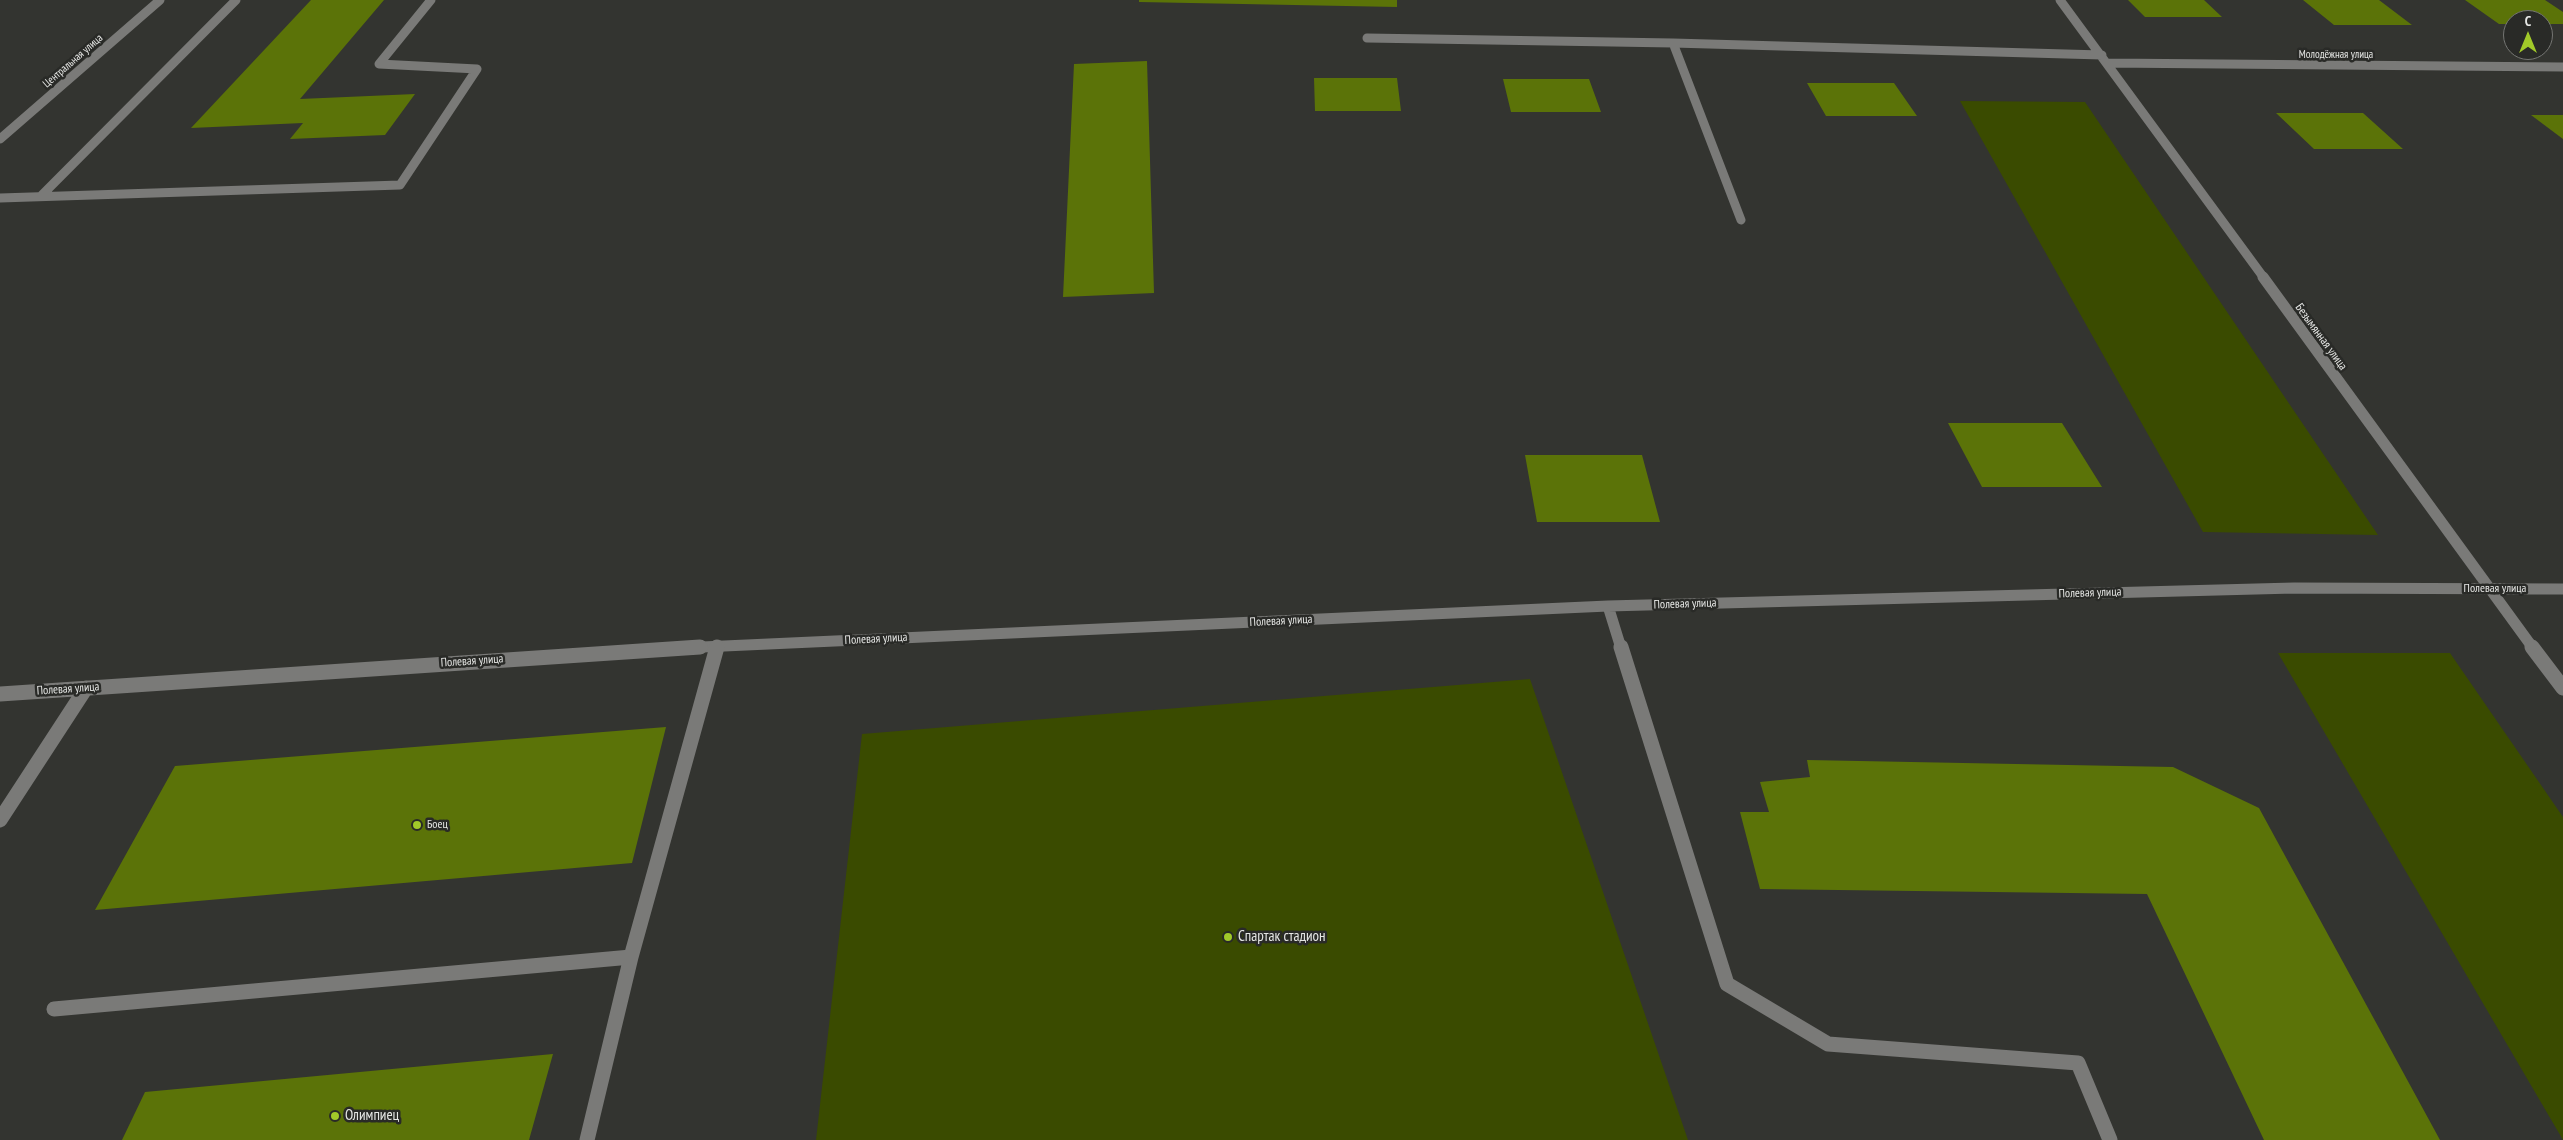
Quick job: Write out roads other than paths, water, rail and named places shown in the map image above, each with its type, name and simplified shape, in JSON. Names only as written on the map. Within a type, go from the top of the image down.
[{"type":"street","name":"Центральная улица","points":[[0,139],[160,0]]},
{"type":"street","points":[[42,195],[236,0]]},
{"type":"street","points":[[0,198],[42,195],[400,185],[477,69],[379,64],[431,0]]},
{"type":"street","name":"Безымянная улица","points":[[2060,0],[2105,59],[2488,589],[2563,688]]},
{"type":"street","name":"Молодёжная улица","points":[[1367,38],[1673,43],[2105,59],[2563,67]]},
{"type":"street","points":[[1673,43],[1741,220]]},
{"type":"street","name":"Полевая улица","points":[[0,694],[717,646],[1608,606],[2294,588],[2563,589]]},
{"type":"street","points":[[1608,606],[1727,984],[1828,1044],[2078,1062],[2110,1140]]},
{"type":"street","points":[[587,1140],[631,957],[717,646]]},
{"type":"street","points":[[0,820],[86,688]]},
{"type":"street","points":[[54,1009],[631,957]]},
{"type":"place","name":"Боец","points":[[417,825]]},
{"type":"place","name":"Спартак стадион","points":[[1228,937]]},
{"type":"place","name":"Олимпиец","points":[[335,1116]]}]
